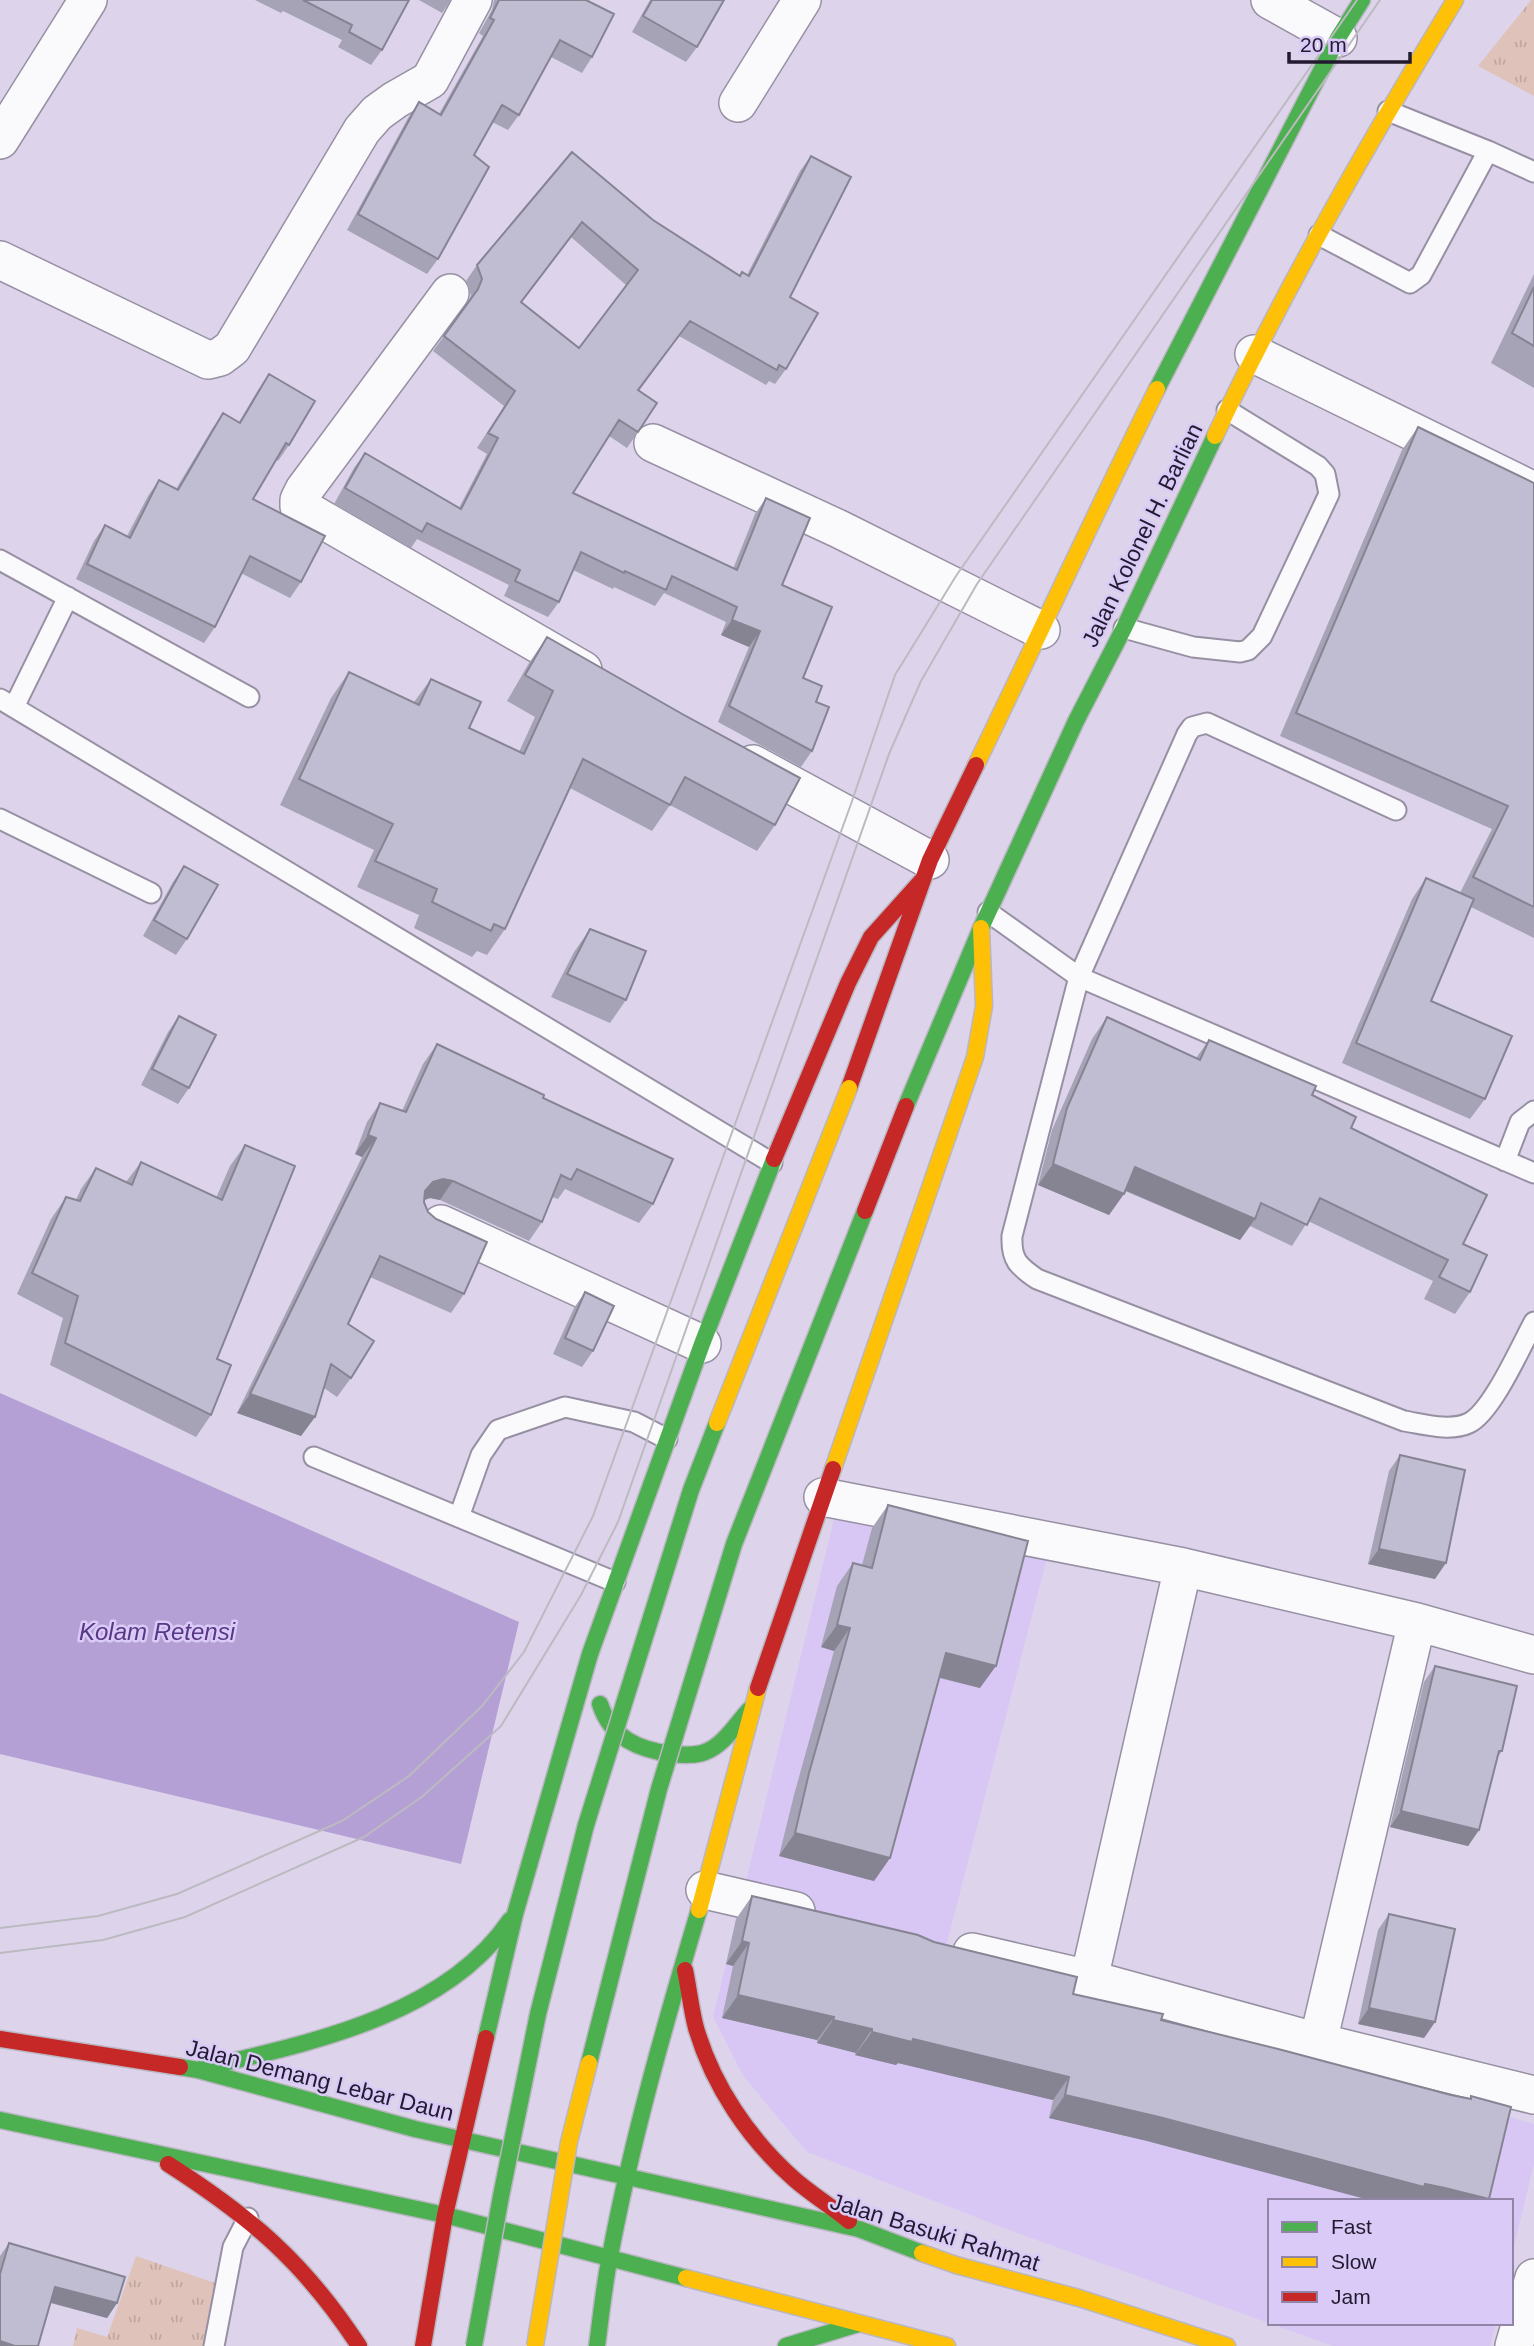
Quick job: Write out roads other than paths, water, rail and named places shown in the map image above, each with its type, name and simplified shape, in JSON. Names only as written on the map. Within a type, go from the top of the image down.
[{"type":"highway","points":[[474,2346],[538,2014],[586,1825],[691,1490],[849,1088],[926,869],[1094,515],[1191,321],[1338,38],[1362,0]]},
{"type":"highway","name":"Jalan Kolonel H. Barlian","points":[[535,2346],[569,2142],[663,1776],[734,1544],[906,1107],[985,920],[1076,720],[1124,628],[1254,354],[1388,111],[1455,0]]},
{"type":"highway","points":[[423,2346],[445,2216],[515,1914],[590,1654],[702,1344],[772,1163],[848,983],[871,937],[926,869]]},
{"type":"highway","points":[[597,2346],[626,2178],[660,2043],[705,1890],[751,1709],[975,1057],[984,1006],[985,920]]},
{"type":"highway","points":[[590,1654],[606,1718],[626,1741],[654,1750],[689,1755],[704,1752],[716,1745],[751,1709]]},
{"type":"highway","points":[[198,2070],[301,2045],[357,2027],[404,2006],[448,1982],[474,1962],[492,1945],[515,1914]]},
{"type":"highway","points":[[684,1961],[695,2026],[710,2067],[734,2109],[760,2144],[793,2178],[859,2229]]},
{"type":"highway","name":"Jalan Demang Lebar Daun","points":[[0,2039],[198,2070],[463,2140],[626,2178]]},
{"type":"highway","points":[[0,2120],[445,2216],[947,2346]]},
{"type":"highway","points":[[148,2151],[248,2218],[278,2244],[321,2290],[359,2346]]},
{"type":"highway","name":"Jalan Basuki Rahmat","points":[[626,2178],[859,2229],[956,2265],[1079,2298],[1227,2346]]},
{"type":"highway","points":[[786,2346],[860,2323]]},
{"type":"street","points":[[0,140],[89,0]]},
{"type":"street","points":[[0,260],[208,360],[220,357],[232,348],[362,130],[386,107],[430,80],[473,0]]},
{"type":"street","points":[[738,103],[802,0]]},
{"type":"street","points":[[1270,0],[1338,38]]},
{"type":"street","points":[[450,293],[304,490],[299,506],[617,689]]},
{"type":"street","points":[[1254,354],[1534,491]]},
{"type":"street","points":[[653,443],[839,529],[1041,630]]},
{"type":"street","points":[[725,749],[926,869]]},
{"type":"street","points":[[431,1219],[702,1344]]},
{"type":"street","points":[[823,1496],[1183,1567],[1417,1622],[1534,1655]]},
{"type":"street","points":[[1089,1979],[1183,1567]]},
{"type":"street","points":[[1318,2042],[1417,1622]]},
{"type":"street","points":[[705,1890],[824,1918]]},
{"type":"street","points":[[944,1945],[1089,1979],[1318,2042],[1534,2095]]},
{"type":"street","points":[[1514,2346],[1534,2278]]},
{"type":"lane","points":[[1388,111],[1534,172]]},
{"type":"lane","points":[[1319,236],[1410,284],[1421,275],[1488,151]]},
{"type":"lane","points":[[1124,628],[1193,647],[1240,652],[1248,650],[1262,636],[1329,494],[1325,474],[1318,466],[1227,410]]},
{"type":"lane","points":[[0,560],[249,697]]},
{"type":"lane","points":[[68,597],[7,703],[772,1163]]},
{"type":"lane","points":[[1396,810],[1206,723],[1192,727],[1079,977],[1012,1236],[1011,1252],[1017,1263],[1037,1279],[1404,1421],[1450,1427],[1469,1423],[1487,1408],[1534,1322]]},
{"type":"lane","points":[[0,819],[151,893]]},
{"type":"lane","points":[[985,920],[1079,977],[1534,1173]]},
{"type":"lane","points":[[1505,1161],[1520,1122],[1534,1111]]},
{"type":"lane","points":[[459,1517],[481,1455],[498,1430],[565,1407],[634,1422],[667,1439]]},
{"type":"lane","points":[[314,1457],[615,1582]]},
{"type":"lane","points":[[214,2346],[233,2247],[248,2218]]},
{"type":"water","name":"Kolam Retensi","points":[[0,1393],[519,1622],[461,1864],[0,1754]]},
{"type":"tram line","points":[[0,1928],[98,1916],[177,1894],[342,1821],[409,1776],[482,1706],[524,1652],[593,1516],[851,804],[895,675],[956,576],[1357,0]]},
{"type":"tram line","points":[[0,1953],[103,1940],[185,1917],[364,1837],[423,1796],[501,1726],[581,1595],[618,1522],[889,754],[921,681],[977,584],[1380,0]]}]
